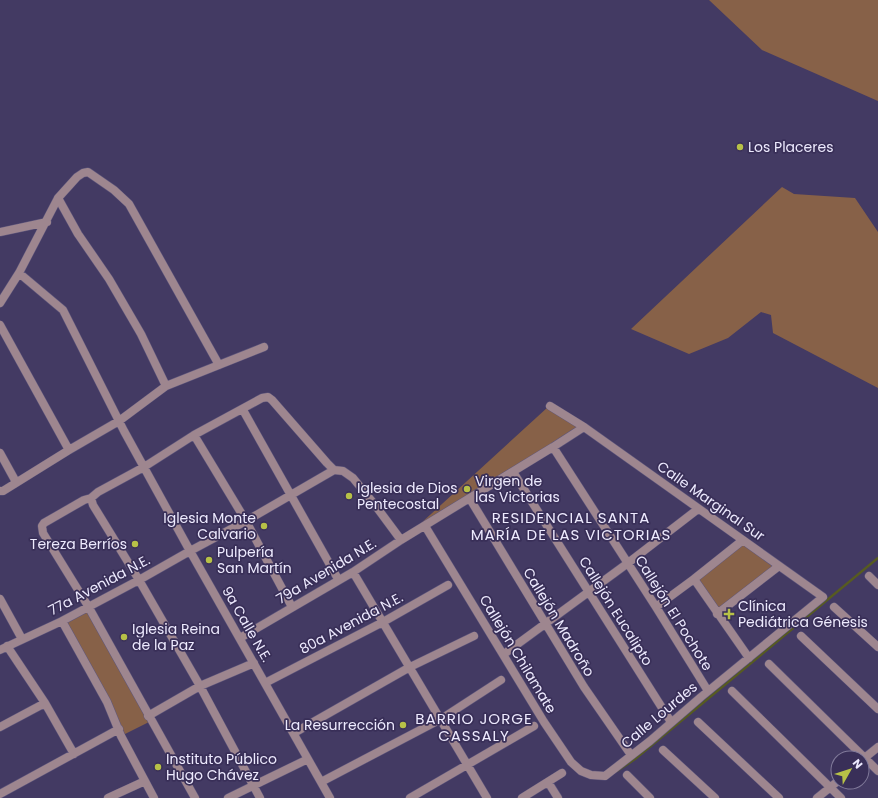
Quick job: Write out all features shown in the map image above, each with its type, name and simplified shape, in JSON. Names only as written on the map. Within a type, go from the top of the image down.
[{"type":"street","points":[[0,303],[19,273],[47,222],[58,198],[78,177],[83,173],[88,172],[114,190],[129,204],[219,365]]},
{"type":"street","points":[[58,198],[78,234],[109,279],[141,334],[166,386]]},
{"type":"street","points":[[0,232],[47,222]]},
{"type":"street","name":"9a Calle N.E.","points":[[19,273],[63,310],[124,431],[330,798]]},
{"type":"street","points":[[0,325],[69,450]]},
{"type":"street","points":[[0,491],[3,491],[119,421],[166,386],[264,347]]},
{"type":"street","points":[[195,798],[88,606],[43,533],[42,526],[44,523],[144,467],[194,435],[243,410],[262,398],[268,397],[334,470],[343,471],[353,478],[401,540]]},
{"type":"street","name":"Calle Marginal Sur","points":[[550,406],[584,427],[823,597]]},
{"type":"street","points":[[243,410],[338,579]]},
{"type":"street","name":"79a Avenida N.E.","points":[[240,638],[338,579],[353,572],[401,540],[553,448],[584,427]]},
{"type":"street","points":[[194,435],[246,521],[292,606]]},
{"type":"street","name":"Callejón El Pochote","points":[[553,448],[628,563],[708,691]]},
{"type":"street","points":[[0,453],[16,482]]},
{"type":"street","name":"77a Avenida N.E.","points":[[4,648],[62,621],[139,580],[334,470]]},
{"type":"street","name":"Callejón Eucalipto","points":[[513,472],[671,722]]},
{"type":"street","points":[[91,498],[93,505],[139,580],[200,686],[260,798]]},
{"type":"street","name":"Callejón Madroño","points":[[470,499],[584,687],[631,756]]},
{"type":"street","points":[[504,654],[628,563],[698,509]]},
{"type":"street","name":"Callejón Chilamate","points":[[425,526],[544,722],[571,762],[581,771],[591,775],[605,776]]},
{"type":"street","points":[[656,607],[743,540]]},
{"type":"street","points":[[717,614],[779,566]]},
{"type":"street","points":[[353,572],[487,798]]},
{"type":"street","points":[[869,576],[878,585]]},
{"type":"street","points":[[694,579],[749,658]]},
{"type":"street","name":"80a Avenida N.E.","points":[[265,683],[383,622],[448,586]]},
{"type":"street","name":"Calle Lourdes","points":[[605,776],[823,597]]},
{"type":"street","points":[[0,599],[22,639]]},
{"type":"street","points":[[834,607],[878,647]]},
{"type":"street","points":[[62,621],[107,702],[121,736],[154,798]]},
{"type":"street","points":[[294,733],[410,667],[474,636]]},
{"type":"street","points":[[801,636],[878,709]]},
{"type":"street","points":[[4,648],[45,703],[74,754]]},
{"type":"street","points":[[148,716],[200,686],[254,663]]},
{"type":"street","points":[[769,664],[855,750]]},
{"type":"street","points":[[321,782],[441,719],[501,680]]},
{"type":"street","points":[[732,691],[830,787],[817,798]]},
{"type":"street","points":[[0,727],[45,703]]},
{"type":"street","points":[[698,722],[779,798]]},
{"type":"street","points":[[410,798],[468,766],[534,726]]},
{"type":"street","points":[[0,794],[119,729]]},
{"type":"street","points":[[870,754],[878,747]]},
{"type":"street","points":[[663,750],[715,798]]},
{"type":"street","points":[[228,798],[308,759]]},
{"type":"street","points":[[870,764],[878,771]]},
{"type":"street","points":[[522,798],[562,773]]},
{"type":"street","points":[[627,775],[650,798]]},
{"type":"street","points":[[108,798],[145,781]]},
{"type":"street","points":[[548,782],[558,798]]},
{"type":"street","points":[[833,790],[841,798]]},
{"type":"shaded area","points":[[709,0],[878,0],[878,101],[762,50]]},
{"type":"shaded area","points":[[782,187],[794,194],[855,198],[878,232],[878,388],[773,333],[771,315],[761,312],[728,338],[689,354],[631,329]]},
{"type":"shaded area","points":[[548,407],[582,429],[419,525]]},
{"type":"shaded area","points":[[742,541],[778,565],[717,614],[694,579]]},
{"type":"shaded area","points":[[86,608],[151,721],[121,736],[62,621]]},
{"type":"waterway","points":[[617,771],[635,759],[878,558]]},
{"type":"place","name":"Los Placeres","points":[[740,147]]},
{"type":"place","name":"Virgen de las Victorias","points":[[467,489]]},
{"type":"place","name":"Iglesia de Dios Pentecostal","points":[[349,496]]},
{"type":"place","name":"Iglesia Monte Calvario","points":[[264,526]]},
{"type":"place","name":"Tereza Berríos","points":[[135,544]]},
{"type":"place","name":"Pulpería San Martín","points":[[209,560]]},
{"type":"place","name":"Clínica Pediátrica Génesis","points":[[729,614]]},
{"type":"place","name":"Iglesia Reina de la Paz","points":[[124,637]]},
{"type":"place","name":"La Resurrección","points":[[403,725]]},
{"type":"place","name":"Instituto Público Hugo Chávez","points":[[158,767]]},
{"type":"district","name":"RESIDENCIAL SANTA MARÍA DE LAS VICTORIAS","points":[[571,526]]},
{"type":"district","name":"BARRIO JORGE CASSALY","points":[[474,728]]}]
